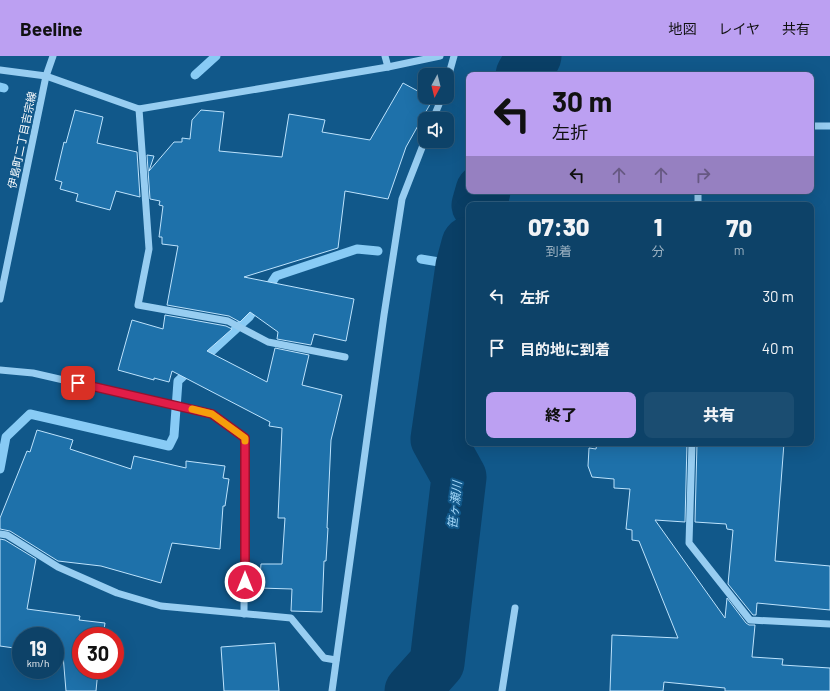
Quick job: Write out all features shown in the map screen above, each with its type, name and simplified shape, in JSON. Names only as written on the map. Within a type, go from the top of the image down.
[{"type":"street","name":"伊島町二丁目吉宗線","points":[[0,299],[46,76],[53,56]]},
{"type":"street","points":[[385,56],[388,67]]},
{"type":"street","points":[[0,70],[46,76],[140,109],[388,67],[440,56]]},
{"type":"street","points":[[450,68],[454,56]]},
{"type":"street","points":[[140,109],[150,249],[138,305],[228,322],[268,342],[345,357]]},
{"type":"street","points":[[814,126],[830,126]]},
{"type":"street","points":[[332,691],[384,315],[402,199],[422,148]]},
{"type":"street","points":[[0,370],[33,373],[212,414],[245,438],[244,614]]},
{"type":"street","points":[[692,446],[689,543],[750,620],[830,624]]},
{"type":"street","points":[[0,534],[7,535],[58,567],[116,593],[161,606],[291,618],[324,658],[336,660]]},
{"type":"street","points":[[502,691],[515,608]]},
{"type":"building","points":[[403,83],[418,91],[418,104],[430,104],[426,112],[418,112],[418,126],[406,147],[388,199],[345,191],[338,248],[244,277],[354,299],[346,341],[314,334],[311,345],[277,339],[278,332],[250,312],[240,322],[229,316],[167,305],[178,246],[162,244],[162,237],[159,237],[163,206],[159,205],[160,201],[150,199],[147,155],[154,156],[149,171],[174,142],[182,142],[182,138],[190,139],[192,120],[201,110],[224,112],[219,151],[282,157],[289,114],[325,120],[322,132],[370,140]]},
{"type":"building","points":[[75,110],[103,117],[97,143],[137,152],[140,197],[116,191],[110,210],[76,201],[78,194],[60,189],[62,182],[55,180],[64,142],[66,143]]},
{"type":"building","points":[[165,315],[226,326],[232,329],[207,351],[267,382],[275,348],[309,355],[302,385],[342,395],[331,440],[328,528],[326,561],[324,561],[322,612],[291,611],[292,589],[259,588],[261,564],[282,564],[285,518],[278,518],[282,428],[269,426],[270,422],[172,371],[169,382],[154,378],[154,380],[118,370],[132,320],[163,329]]},
{"type":"building","points":[[37,430],[73,440],[70,449],[131,469],[134,456],[186,468],[186,461],[225,466],[223,478],[229,479],[225,506],[223,506],[220,549],[172,543],[161,583],[101,566],[58,561],[10,531],[0,529],[0,518],[27,451],[30,452]]},
{"type":"building","points":[[596,446],[687,446],[685,522],[655,520],[725,618],[727,598],[746,623],[749,625],[755,625],[752,657],[783,659],[782,665],[830,668],[830,691],[725,691],[725,688],[664,682],[663,691],[610,691],[612,635],[678,638],[639,541],[632,540],[632,530],[626,529],[630,489],[614,488],[614,479],[592,477],[588,466],[589,448],[596,449]]},
{"type":"building","points":[[697,446],[784,446],[775,561],[830,566],[830,610],[757,603],[756,615],[753,615],[728,584],[733,530],[727,529],[726,524],[695,522]]},
{"type":"building","points":[[0,539],[5,540],[36,559],[27,609],[80,616],[79,620],[105,623],[104,627],[72,627],[72,679],[97,679],[96,691],[66,691],[64,667],[64,627],[12,627],[12,648],[0,646]]},
{"type":"building","points":[[275,643],[279,691],[224,691],[221,647]]},
{"type":"waterway","points":[[195,75],[216,56]]},
{"type":"waterway","name":"笹ヶ瀬川","points":[[525,72],[534,56]]},
{"type":"waterway","points":[[0,87],[4,88]]},
{"type":"waterway","name":"笹ヶ瀬川","points":[[480,202],[482,194]]},
{"type":"waterway","points":[[265,293],[276,276],[357,249],[378,251]]},
{"type":"waterway","name":"笹ヶ瀬川","points":[[412,691],[437,663],[459,477],[438,439],[463,266],[466,255]]},
{"type":"waterway","points":[[421,259],[463,266]]},
{"type":"waterway","points":[[201,361],[249,317],[258,304]]},
{"type":"waterway","points":[[0,469],[6,437],[30,414],[169,446],[174,436],[178,381],[191,369]]},
{"type":"slow traffic","points":[[192,409],[212,414],[245,438],[245,441]]},
{"type":"route","points":[[78,383],[212,414],[245,438],[245,582]]}]
